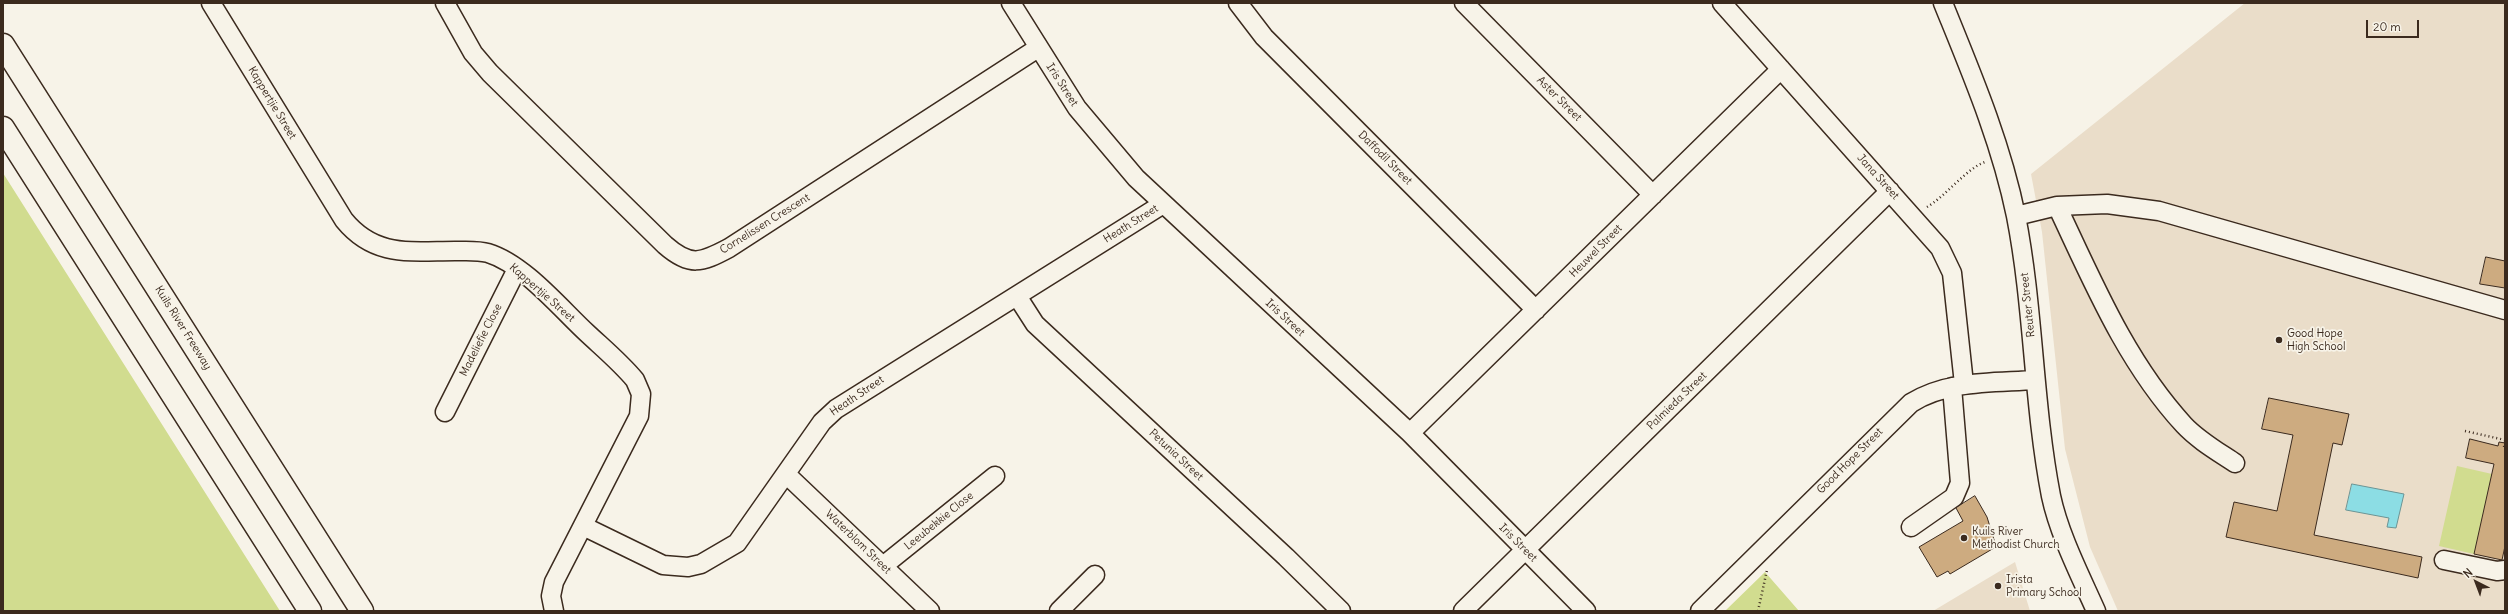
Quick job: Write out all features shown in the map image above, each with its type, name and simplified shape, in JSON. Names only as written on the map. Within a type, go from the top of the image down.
[{"type":"highway","name":"Kuils River Freeway","points":[[3,45],[362,611]]},
{"type":"highway","points":[[3,128],[310,611]]},
{"type":"street","name":"Kappertjie Street","points":[[211,3],[344,220],[353,231],[370,243],[398,252],[478,251],[500,258],[517,269],[630,374],[640,394],[639,416],[554,582],[551,596],[554,611]]},
{"type":"street","name":"Cornelissen Crescent","points":[[445,3],[473,53],[490,73],[665,245],[677,255],[690,262],[713,257],[729,248],[1038,48]]},
{"type":"street","name":"Iris Street","points":[[1011,3],[1038,48],[1093,129],[1163,204],[1410,433],[1586,611]]},
{"type":"street","name":"Daffodil Street","points":[[1238,3],[1264,36],[1536,310]]},
{"type":"street","name":"Aster Street","points":[[1464,3],[1653,194]]},
{"type":"street","name":"Jana Street","points":[[1722,3],[1940,248],[1952,273],[1958,386],[1960,484],[1954,497],[1911,527]]},
{"type":"street","name":"Reuter Street","points":[[1943,3],[1973,77],[2000,156],[2016,216],[2026,281],[2035,380],[2052,497],[2072,558],[2096,611]]},
{"type":"street","name":"Heuwel Street","points":[[1410,433],[1781,69]]},
{"type":"street","name":"Palmieda Street","points":[[1463,611],[1890,192]]},
{"type":"street","name":"Heath Street","points":[[583,526],[663,565],[688,567],[712,559],[737,542],[822,422],[836,408],[1163,204]]},
{"type":"street","points":[[2016,216],[2058,206],[2107,204],[2159,211],[2505,310]]},
{"type":"street","points":[[2058,206],[2111,317],[2128,348],[2184,425],[2202,441],[2235,463]]},
{"type":"street","name":"Madeliefie Close","points":[[445,412],[517,269]]},
{"type":"street","name":"Petunia Street","points":[[1016,296],[1035,324],[1286,557],[1341,611]]},
{"type":"street","name":"Good Hope Street","points":[[1700,611],[1898,413],[1924,395],[1958,386],[2035,380]]},
{"type":"street","name":"Waterblom Street","points":[[786,474],[930,611]]},
{"type":"street","name":"Leeubekkie Close","points":[[883,566],[995,476]]},
{"type":"street","points":[[2444,560],[2497,571],[2505,570]]},
{"type":"street","points":[[1058,611],[1095,575]]},
{"type":"path","points":[[1912,216],[1956,185],[1976,165],[2000,156]]},
{"type":"path","points":[[2465,431],[2505,441],[2504,447]]},
{"type":"path","points":[[1758,611],[1767,568]]},
{"type":"shaded area","name":"Good Hope High School","points":[[2245,3],[2505,3],[2505,611],[2118,611],[2090,547],[2065,449],[2042,232],[2031,174]]},
{"type":"shaded area","name":"Irista Primary School","points":[[2015,562],[2030,611],[1933,611]]},
{"type":"green space","points":[[3,173],[280,611],[3,611]]},
{"type":"green space","points":[[2457,466],[2492,474],[2474,554],[2439,546]]},
{"type":"green space","points":[[1765,572],[1799,611],[1725,611]]},
{"type":"water","points":[[2352,484],[2404,494],[2396,528],[2387,527],[2389,518],[2346,510]]},
{"type":"building","points":[[2486,257],[2505,261],[2505,288],[2480,284]]},
{"type":"building","points":[[2269,398],[2349,414],[2342,445],[2333,443],[2314,535],[2422,557],[2418,578],[2226,537],[2234,502],[2277,511],[2293,435],[2262,429]]},
{"type":"building","points":[[2470,439],[2498,446],[2499,442],[2505,443],[2505,546],[2502,560],[2474,554],[2494,464],[2466,458]]},
{"type":"building","name":"Kuils River Methodist Church","points":[[1975,496],[1987,517],[1995,543],[1992,545],[1994,548],[1950,574],[1948,571],[1937,577],[1919,547],[1963,521],[1956,508]]},
{"type":"place","name":"Good Hope High School","points":[[2279,340]]},
{"type":"place","name":"Kuils River Methodist Church","points":[[1964,538]]},
{"type":"place","name":"Irista Primary School","points":[[1998,586]]}]
